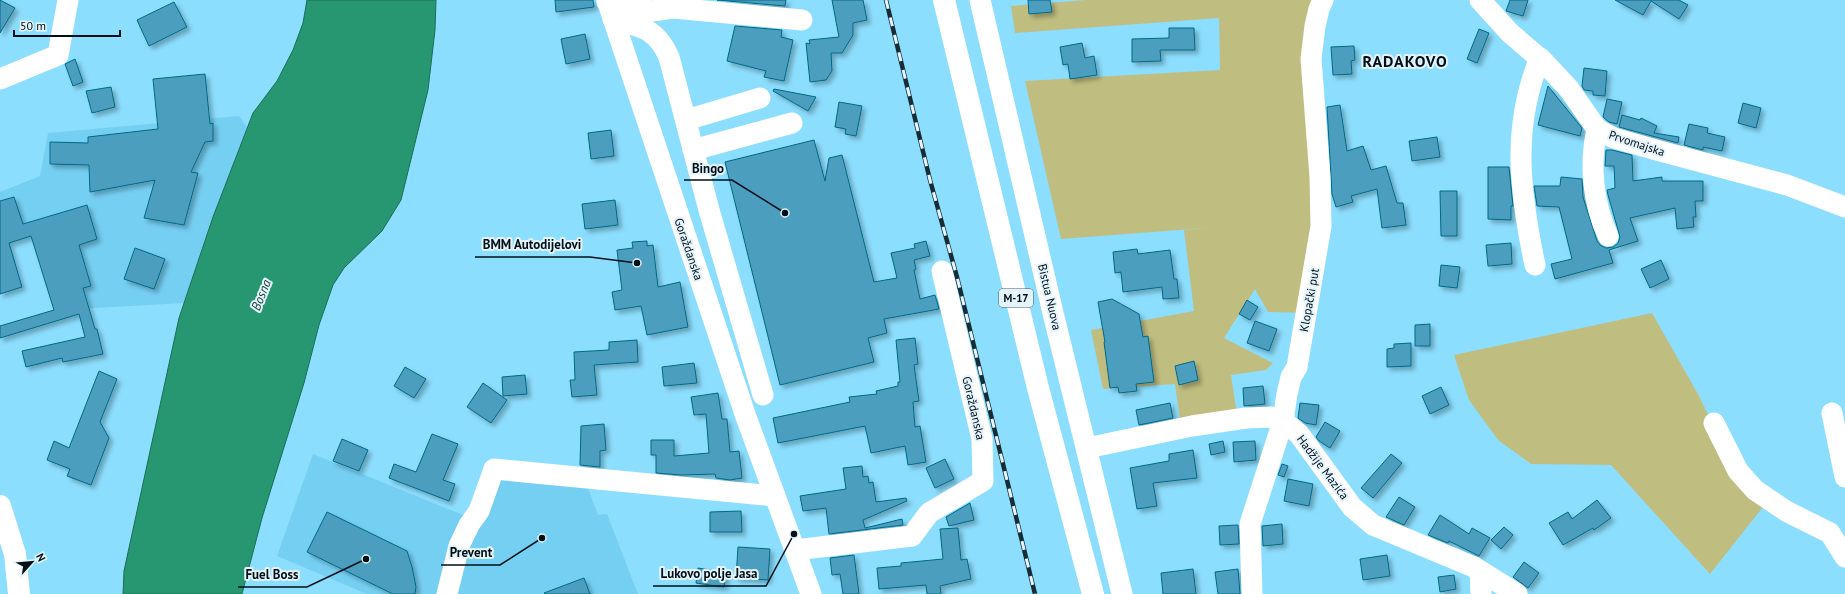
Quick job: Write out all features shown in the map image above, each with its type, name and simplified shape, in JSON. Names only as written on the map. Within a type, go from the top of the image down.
[{"type":"main road","name":"M-17","points":[[944,0],[1038,388],[1093,594]]},
{"type":"main road","points":[[0,506],[15,554],[19,594]]},
{"type":"street","points":[[0,78],[58,55],[68,0]]},
{"type":"street","name":"Bistua Nuova","points":[[980,0],[1053,313],[1122,594]]},
{"type":"street","name":"Klopački put","points":[[1252,594],[1250,524],[1283,421],[1286,394],[1291,377],[1297,367],[1321,226],[1320,176],[1311,59],[1315,26],[1323,0]]},
{"type":"street","name":"Prvomajska","points":[[1480,0],[1510,33],[1540,58],[1569,89],[1597,129],[1614,138],[1787,185],[1845,207]]},
{"type":"street","points":[[609,7],[652,11],[673,8],[802,20]]},
{"type":"street","points":[[609,7],[648,30],[663,44],[669,57],[709,210],[763,395]]},
{"type":"street","name":"Goraždanska","points":[[609,7],[741,402],[811,594]]},
{"type":"street","points":[[1534,265],[1522,198],[1520,164],[1524,110],[1530,81],[1540,58]]},
{"type":"street","points":[[686,120],[760,98]]},
{"type":"street","points":[[693,150],[792,123]]},
{"type":"street","points":[[1597,129],[1594,142],[1594,192],[1600,218],[1608,236]]},
{"type":"street","name":"Goraždanska","points":[[794,550],[912,536],[929,513],[983,481],[982,439],[942,271]]},
{"type":"street","points":[[1832,413],[1845,477]]},
{"type":"street","name":"Hadžije Mazića","points":[[1087,448],[1192,426],[1246,418],[1272,417],[1283,421],[1299,434],[1352,507],[1373,525],[1399,537],[1432,548],[1480,571],[1517,594]]},
{"type":"street","points":[[1714,423],[1738,471],[1755,490],[1786,511],[1830,533],[1844,551]]},
{"type":"street","points":[[447,594],[459,546],[469,525],[480,511],[494,469],[775,496]]},
{"type":"street","points":[[1480,571],[1481,594]]},
{"type":"shaded area","points":[[1086,0],[1317,0],[1315,219],[1307,313],[1268,312],[1255,289],[1224,338],[1273,363],[1266,370],[1231,375],[1237,414],[1181,427],[1175,384],[1103,389],[1091,330],[1194,311],[1184,230],[1205,228],[1061,239],[1025,81],[1220,70],[1219,18],[1015,33],[1011,6]]},
{"type":"shaded area","points":[[239,116],[247,127],[213,217],[184,303],[78,309],[54,226],[0,243],[0,192],[40,176],[48,133]]},
{"type":"shaded area","points":[[1652,313],[1698,394],[1741,482],[1767,502],[1710,574],[1611,465],[1531,464],[1498,440],[1469,400],[1454,355]]},
{"type":"shaded area","points":[[313,454],[463,515],[441,594],[367,594],[277,556]]},
{"type":"shaded area","points":[[498,473],[586,483],[598,515],[607,514],[638,594],[452,594],[463,551]]},
{"type":"water","name":"Bosna","points":[[307,0],[436,0],[435,30],[428,90],[401,200],[382,231],[344,268],[333,285],[319,325],[304,383],[262,518],[242,594],[123,594],[124,571],[179,318],[213,217],[253,113],[277,81],[293,50],[303,23]]},
{"type":"building","points":[[0,0],[15,8],[0,33]]},
{"type":"building","points":[[555,0],[593,0],[594,7],[556,12]]},
{"type":"building","points":[[717,0],[786,0],[785,6]]},
{"type":"building","points":[[832,0],[863,0],[867,20],[853,23],[853,35],[842,53],[831,53],[832,71],[826,80],[810,82],[806,43],[810,44],[809,40],[839,37]]},
{"type":"building","points":[[1028,0],[1050,0],[1052,12],[1029,14]]},
{"type":"building","points":[[1510,0],[1528,0],[1523,16],[1506,11]]},
{"type":"building","points":[[1615,0],[1679,0],[1688,5],[1679,19],[1651,1],[1643,15]]},
{"type":"building","points":[[174,2],[187,27],[149,46],[137,20]]},
{"type":"building","points":[[735,26],[782,30],[781,37],[793,40],[784,81],[764,77],[766,71],[727,61]]},
{"type":"building","points":[[1169,28],[1194,28],[1195,50],[1160,50],[1161,61],[1132,62],[1132,39],[1169,38]]},
{"type":"building","points":[[1479,29],[1489,33],[1477,63],[1467,59]]},
{"type":"building","points":[[585,34],[590,59],[566,64],[561,39]]},
{"type":"building","points":[[1082,43],[1085,58],[1094,56],[1097,75],[1070,79],[1068,64],[1063,65],[1060,47]]},
{"type":"building","points":[[1354,46],[1355,60],[1351,61],[1352,74],[1333,75],[1331,47]]},
{"type":"building","points":[[75,59],[83,82],[73,86],[65,64]]},
{"type":"building","points":[[1584,68],[1607,71],[1605,96],[1593,95],[1593,91],[1584,90],[1582,86]]},
{"type":"building","points":[[205,74],[210,124],[213,123],[213,141],[205,142],[191,172],[198,173],[184,225],[144,218],[155,180],[90,192],[89,165],[50,164],[50,142],[88,143],[88,137],[158,129],[153,79]]},
{"type":"building","points":[[1548,86],[1582,128],[1580,136],[1538,125]]},
{"type":"building","points":[[111,87],[115,107],[92,113],[86,91]]},
{"type":"building","points":[[774,89],[816,97],[808,111],[773,91]]},
{"type":"building","points":[[1607,99],[1622,102],[1617,124],[1609,122],[1603,117]]},
{"type":"building","points":[[839,102],[862,106],[856,136],[845,134],[846,129],[835,127]]},
{"type":"building","points":[[1743,103],[1761,108],[1756,128],[1738,123]]},
{"type":"building","points":[[1340,105],[1347,151],[1363,146],[1371,170],[1386,166],[1397,203],[1403,203],[1406,225],[1382,228],[1377,189],[1351,196],[1353,202],[1336,207],[1332,194],[1327,107]]},
{"type":"building","points":[[1622,115],[1640,120],[1641,118],[1657,126],[1654,133],[1679,137],[1678,143],[1619,127]]},
{"type":"building","points":[[1689,124],[1708,128],[1707,133],[1725,137],[1722,151],[1703,147],[1703,150],[1684,145]]},
{"type":"building","points":[[611,130],[614,156],[591,159],[588,133]]},
{"type":"building","points":[[1437,137],[1440,157],[1412,161],[1409,141]]},
{"type":"building","points":[[814,140],[825,181],[829,158],[842,155],[874,282],[897,278],[891,253],[915,248],[914,244],[926,241],[930,256],[914,260],[916,269],[914,270],[920,299],[935,295],[939,309],[884,319],[887,333],[868,338],[874,362],[780,385],[725,162]]},
{"type":"building","points":[[1606,150],[1632,155],[1633,181],[1662,177],[1662,181],[1703,181],[1703,201],[1695,201],[1696,217],[1693,217],[1694,227],[1677,229],[1675,208],[1630,218],[1638,241],[1609,250],[1613,263],[1555,279],[1551,264],[1572,259],[1559,207],[1537,206],[1534,186],[1560,186],[1561,177],[1582,179],[1583,197],[1597,241],[1600,245],[1606,248],[1613,247],[1618,243],[1620,237],[1607,190],[1615,188],[1614,166],[1605,166]]},
{"type":"building","points":[[1488,167],[1509,167],[1513,206],[1511,206],[1511,220],[1488,219]]},
{"type":"building","points":[[1440,191],[1457,191],[1457,236],[1441,236]]},
{"type":"building","points":[[14,197],[23,224],[87,205],[97,239],[79,245],[91,286],[83,288],[95,329],[97,329],[103,354],[63,362],[62,358],[26,367],[22,351],[85,337],[79,314],[0,338],[0,326],[54,310],[31,236],[9,243],[22,287],[0,294],[0,201]]},
{"type":"building","points":[[615,200],[618,225],[585,229],[582,204]]},
{"type":"building","points":[[647,241],[647,246],[653,245],[658,287],[680,282],[688,327],[647,335],[641,306],[615,310],[612,292],[622,290],[617,250],[633,248],[632,242]]},
{"type":"building","points":[[1511,243],[1512,264],[1488,266],[1486,245]]},
{"type":"building","points":[[135,248],[165,259],[154,289],[124,279]]},
{"type":"building","points":[[1137,249],[1138,254],[1170,250],[1174,279],[1177,279],[1179,298],[1163,299],[1162,287],[1123,292],[1121,272],[1115,273],[1113,252]]},
{"type":"building","points":[[1661,260],[1669,279],[1650,288],[1641,269]]},
{"type":"building","points":[[1441,265],[1460,267],[1457,288],[1439,286]]},
{"type":"building","points":[[1112,299],[1139,314],[1143,337],[1148,336],[1154,382],[1136,384],[1137,391],[1119,393],[1118,387],[1110,388],[1105,342],[1098,302]]},
{"type":"building","points":[[1247,300],[1258,307],[1250,320],[1239,314]]},
{"type":"building","points":[[1255,321],[1277,329],[1269,351],[1247,343]]},
{"type":"building","points":[[1430,324],[1430,346],[1415,346],[1415,325]]},
{"type":"building","points":[[915,338],[918,364],[914,365],[919,401],[913,402],[915,427],[920,426],[926,462],[908,465],[905,446],[871,453],[865,426],[778,443],[773,418],[850,402],[849,397],[877,394],[876,391],[898,386],[898,382],[900,382],[896,340]]},
{"type":"building","points":[[637,340],[638,362],[594,365],[597,395],[572,397],[570,380],[575,380],[574,352],[609,350],[609,342]]},
{"type":"building","points":[[1411,343],[1411,366],[1387,367],[1387,349],[1394,348],[1394,344]]},
{"type":"building","points":[[1194,361],[1198,380],[1179,385],[1175,366]]},
{"type":"building","points":[[694,363],[697,383],[664,386],[662,367]]},
{"type":"building","points":[[405,367],[426,379],[414,398],[394,386]]},
{"type":"building","points":[[99,371],[117,379],[100,422],[109,438],[91,485],[67,476],[70,469],[47,460],[54,441],[69,448]]},
{"type":"building","points":[[525,375],[527,394],[503,396],[502,377]]},
{"type":"building","points":[[483,383],[507,400],[491,423],[467,407]]},
{"type":"building","points":[[1263,386],[1265,404],[1244,406],[1243,388]]},
{"type":"building","points":[[1441,387],[1449,405],[1430,414],[1422,396]]},
{"type":"building","points":[[718,393],[722,419],[727,419],[730,452],[739,451],[742,478],[730,480],[716,478],[715,474],[681,475],[656,473],[656,455],[651,455],[651,440],[674,440],[674,456],[709,453],[706,414],[694,415],[691,397]]},
{"type":"building","points":[[1170,403],[1173,418],[1139,425],[1136,410]]},
{"type":"building","points":[[1300,403],[1319,405],[1316,425],[1305,423],[1298,418]]},
{"type":"building","points":[[1325,422],[1340,431],[1330,448],[1319,441],[1316,437]]},
{"type":"building","points":[[604,424],[606,450],[600,451],[600,467],[580,465],[581,426]]},
{"type":"building","points":[[432,434],[458,444],[443,480],[455,484],[449,501],[389,478],[394,464],[416,472]]},
{"type":"building","points":[[342,439],[368,450],[359,471],[333,461]]},
{"type":"building","points":[[1223,441],[1225,452],[1211,455],[1209,444]]},
{"type":"building","points":[[1255,441],[1256,460],[1234,462],[1233,442]]},
{"type":"building","points":[[1193,450],[1197,478],[1153,483],[1157,506],[1137,509],[1130,468],[1169,461],[1169,454]]},
{"type":"building","points":[[1391,454],[1402,463],[1373,498],[1361,488]]},
{"type":"building","points":[[945,459],[954,479],[935,488],[926,468]]},
{"type":"building","points":[[1282,464],[1288,466],[1284,477],[1278,475]]},
{"type":"building","points":[[862,466],[863,477],[868,476],[869,483],[873,482],[876,502],[906,498],[907,501],[863,520],[865,528],[902,519],[903,525],[829,534],[826,508],[803,511],[800,496],[846,489],[843,468]]},
{"type":"building","points":[[1288,479],[1313,484],[1309,506],[1284,501]]},
{"type":"building","points":[[1399,497],[1415,507],[1404,525],[1386,517]]},
{"type":"building","points":[[1597,500],[1611,518],[1594,530],[1593,528],[1563,545],[1549,523],[1568,512],[1572,519]]},
{"type":"building","points":[[970,503],[974,520],[949,526],[946,517]]},
{"type":"building","points":[[741,511],[742,532],[710,532],[710,512]]},
{"type":"building","points":[[327,512],[407,551],[416,587],[415,594],[393,594],[307,552]]},
{"type":"building","points":[[1440,515],[1469,534],[1472,528],[1490,538],[1479,556],[1449,541],[1448,543],[1428,535]]},
{"type":"building","points":[[1282,524],[1283,544],[1263,546],[1262,526]]},
{"type":"building","points":[[1238,525],[1239,544],[1220,545],[1219,526]]},
{"type":"building","points":[[1504,527],[1513,535],[1501,549],[1491,540]]},
{"type":"building","points":[[958,528],[961,560],[967,559],[971,579],[940,586],[941,594],[927,594],[926,585],[879,589],[877,568],[901,566],[901,563],[943,559],[940,529]]},
{"type":"building","points":[[738,547],[770,549],[768,580],[736,578]]},
{"type":"building","points":[[854,555],[859,594],[843,594],[840,574],[832,575],[830,558]]},
{"type":"building","points":[[1387,555],[1390,576],[1363,580],[1360,559]]},
{"type":"building","points":[[1524,562],[1539,573],[1528,588],[1513,577]]},
{"type":"building","points":[[698,568],[726,573],[724,587],[696,583]]},
{"type":"building","points":[[1193,569],[1196,594],[1163,594],[1161,573]]},
{"type":"building","points":[[1238,569],[1240,594],[1218,594],[1215,572]]},
{"type":"building","points":[[1454,575],[1456,589],[1440,592],[1438,577]]},
{"type":"building","points":[[584,578],[590,594],[544,593]]},
{"type":"railway","points":[[886,0],[930,180],[957,277],[1035,594]]},
{"type":"place","name":"Bingo","points":[[785,213]]},
{"type":"place","name":"BMM Autodijelovi","points":[[637,263]]},
{"type":"place","name":"Lukovo polje Jasa","points":[[794,534]]},
{"type":"place","name":"Prevent","points":[[542,538]]},
{"type":"place","name":"Fuel Boss","points":[[366,559]]},
{"type":"district","name":"RADAKOVO","points":[[1405,61]]}]
